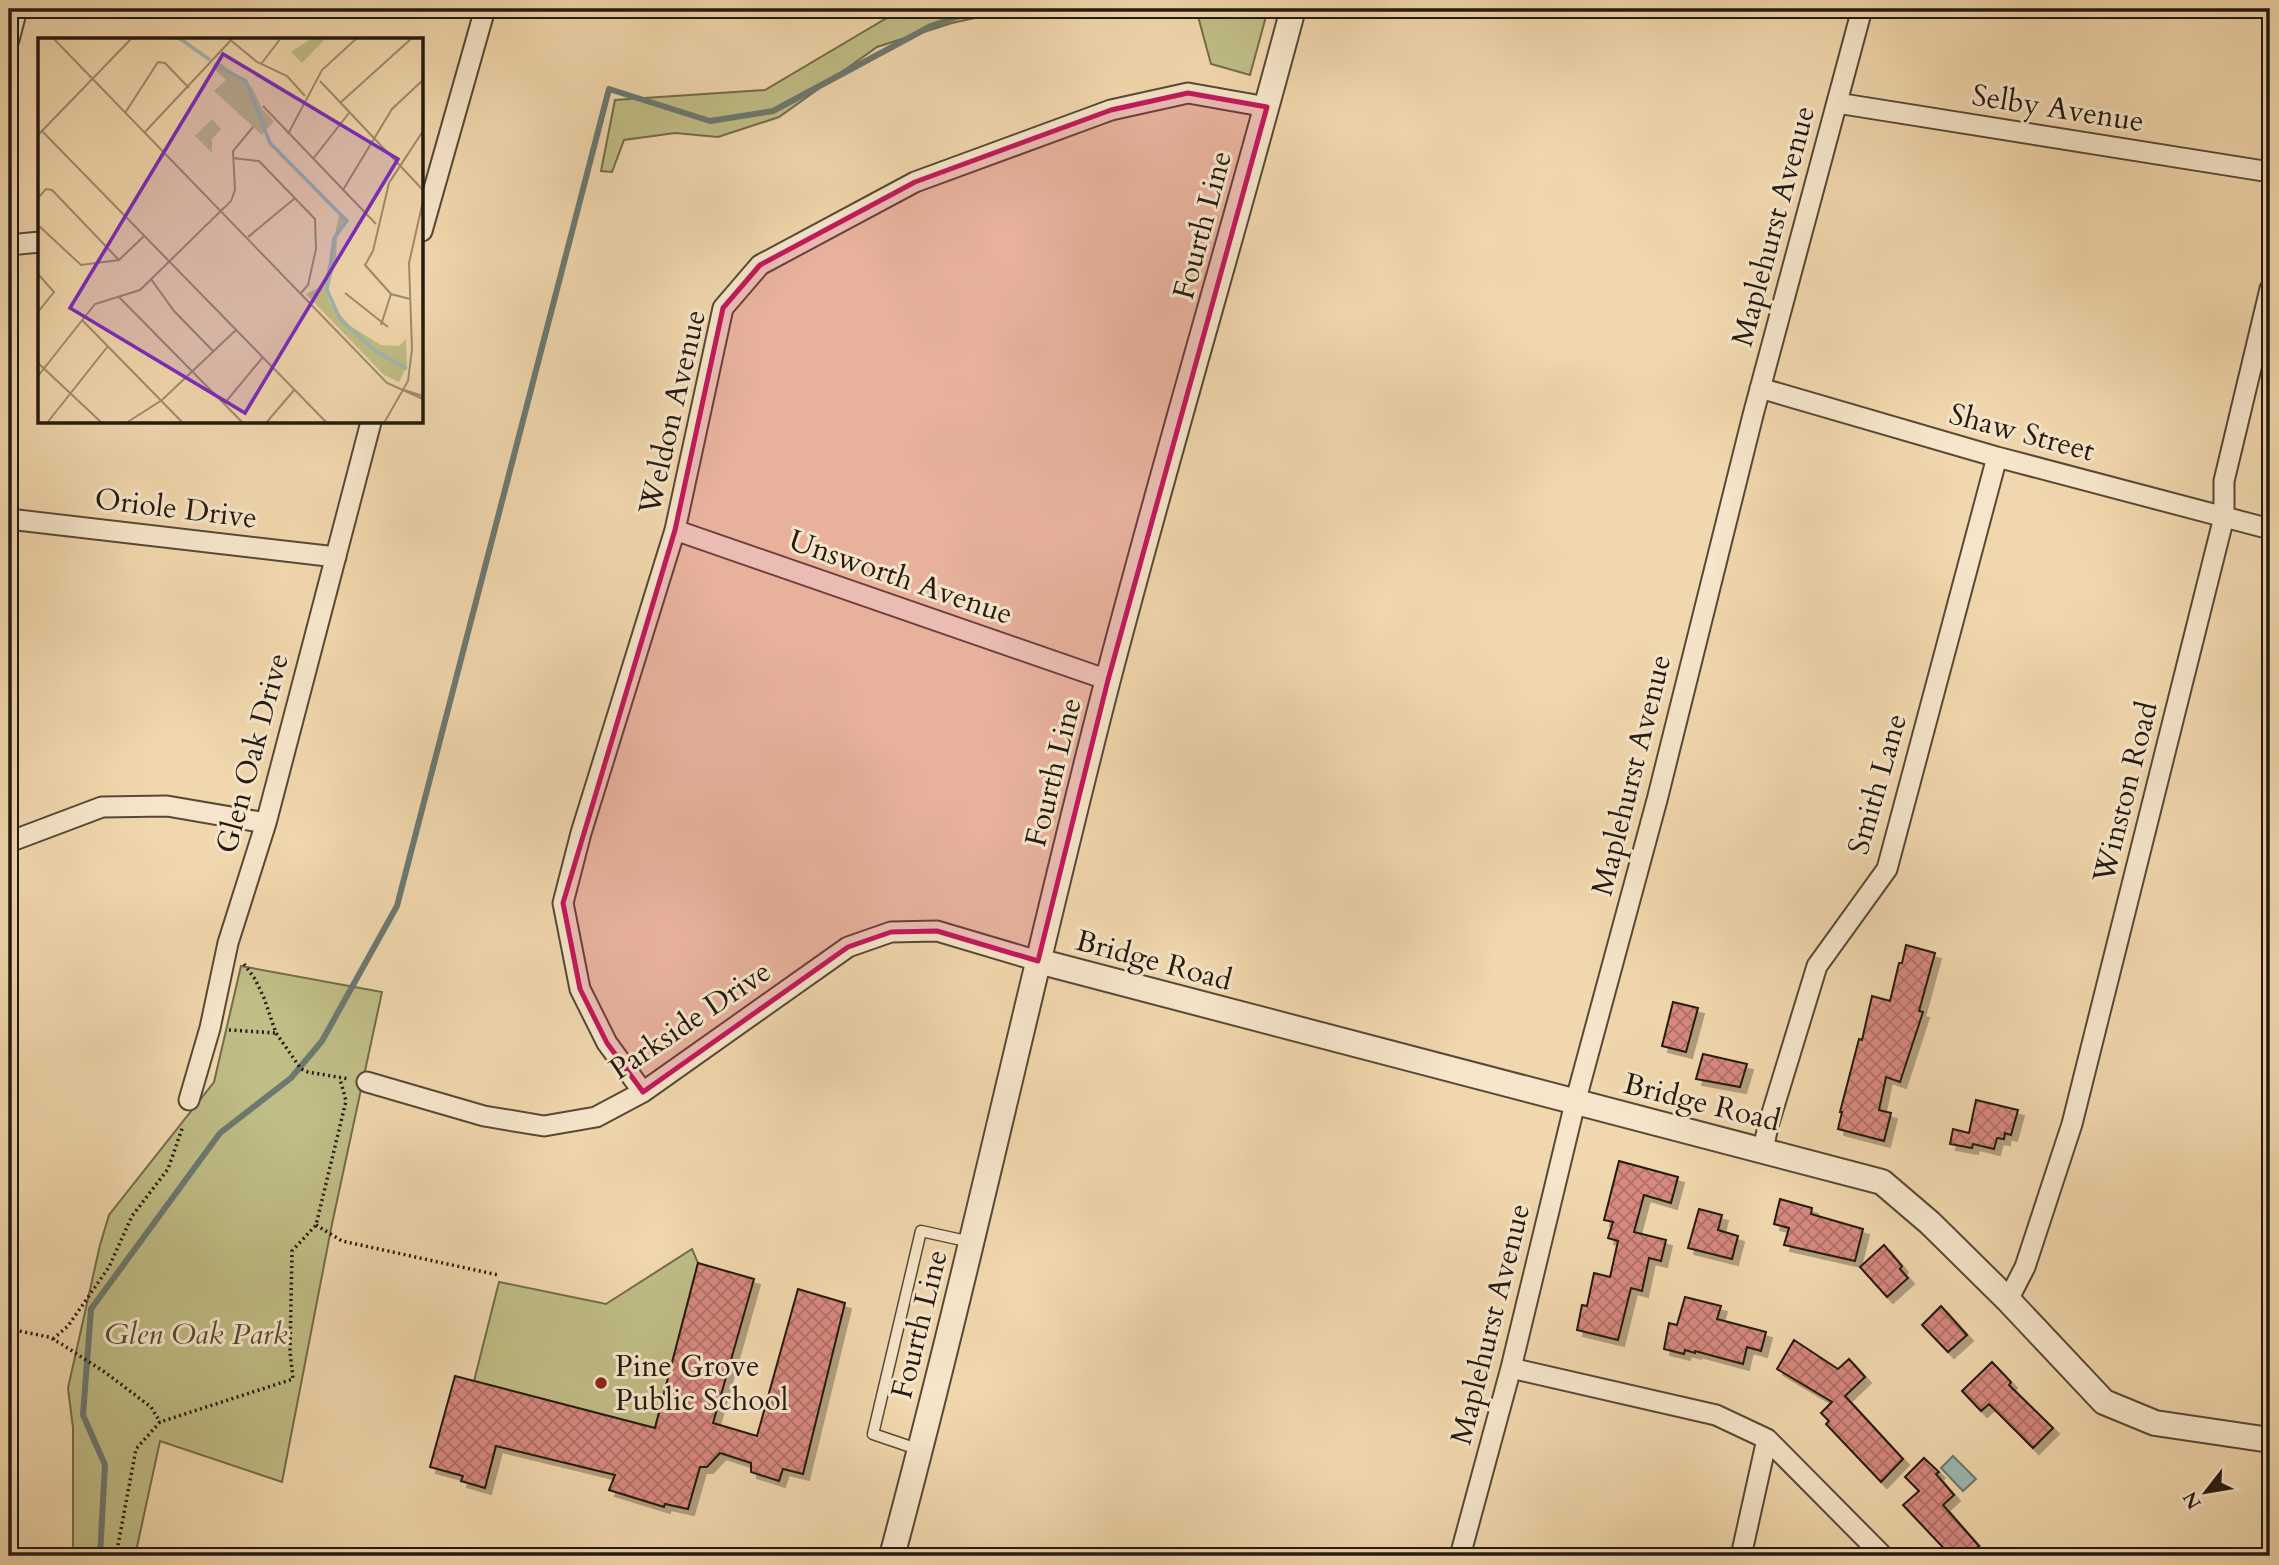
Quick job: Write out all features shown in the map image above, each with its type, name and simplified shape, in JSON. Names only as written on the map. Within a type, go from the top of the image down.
[{"type":"street","points":[[9,40],[17,9]]},
{"type":"street","points":[[424,224],[485,9]]},
{"type":"street","name":"Fourth Line","points":[[892,1556],[1108,680],[1293,9]]},
{"type":"street","name":"Maplehurst Avenue","points":[[1460,1556],[1511,1367],[1575,1104],[1653,813],[1760,388],[1862,9]]},
{"type":"street","name":"Weldon Avenue","points":[[643,1092],[607,1043],[580,989],[564,902],[581,833],[676,530],[723,308],[760,265],[915,182],[1111,110],[1188,93],[1267,107]]},
{"type":"street","name":"Selby Avenue","points":[[1837,103],[2270,172]]},
{"type":"street","points":[[9,245],[38,242]]},
{"type":"street","name":"Winston Road","points":[[2008,1300],[2025,1267],[2072,1124],[2224,517],[2224,481],[2270,289]]},
{"type":"street","name":"Shaw Street","points":[[1760,388],[1997,457],[2270,529]]},
{"type":"street","name":"Glen Oak Drive","points":[[189,1100],[210,1028],[228,943],[266,823],[370,424]]},
{"type":"street","name":"Smith Lane","points":[[1763,1150],[1817,966],[1887,869],[1997,457]]},
{"type":"street","name":"Oriole Drive","points":[[9,519],[336,556]]},
{"type":"street","name":"Unsworth Avenue","points":[[676,530],[1108,680]]},
{"type":"street","points":[[9,842],[102,807],[167,806],[266,823]]},
{"type":"street","name":"Parkside Drive","points":[[367,1082],[484,1116],[544,1126],[596,1117],[643,1092],[848,947],[891,932],[937,930],[1038,961]]},
{"type":"street","name":"Bridge Road","points":[[1038,961],[1575,1104],[1882,1182],[1930,1223],[2008,1300],[2104,1402],[2155,1423],[2270,1440]]},
{"type":"street","points":[[1511,1367],[1716,1415],[1767,1439],[1883,1556]]},
{"type":"street","points":[[1741,1556],[1767,1439]]},
{"type":"lane","points":[[920,1450],[873,1434],[921,1231],[971,1242]]},
{"type":"path","points":[[228,943],[256,979],[276,1033],[300,1069],[340,1079],[367,1082]]},
{"type":"path","points":[[210,1028],[276,1033]]},
{"type":"path","points":[[116,1556],[136,1449],[160,1422],[293,1379],[290,1351],[292,1251],[316,1225],[346,1101],[340,1079]]},
{"type":"path","points":[[53,1339],[68,1326],[108,1267],[132,1216],[168,1169],[183,1126]]},
{"type":"path","points":[[316,1225],[342,1241],[498,1275]]},
{"type":"path","points":[[9,1329],[53,1339],[63,1345],[151,1407],[160,1422]]},
{"type":"highlighted area","points":[[1188,93],[1267,107],[1108,680],[1038,961],[937,931],[891,932],[848,947],[643,1092],[607,1043],[580,989],[563,903],[675,530],[723,308],[760,265],[915,182],[1111,110]]},
{"type":"green space","points":[[902,9],[1016,9],[952,23],[877,47],[779,117],[718,137],[675,133],[624,140],[612,172],[601,171],[615,100],[765,90]]},
{"type":"green space","points":[[1196,9],[1268,9],[1250,75],[1211,64]]},
{"type":"green space","name":"Glen Oak Park","points":[[241,966],[382,992],[332,1224],[282,1482],[160,1441],[135,1556],[73,1556],[73,1428],[68,1388],[100,1245],[109,1215],[214,1082]]},
{"type":"green space","points":[[692,1249],[698,1263],[655,1428],[474,1381],[499,1282],[606,1304]]},
{"type":"water","points":[[1953,1456],[1976,1479],[1963,1491],[1941,1468]]},
{"type":"building","points":[[1906,945],[1935,953],[1919,1011],[1923,1012],[1900,1082],[1886,1077],[1879,1110],[1891,1113],[1884,1141],[1838,1129],[1840,1112],[1872,996],[1890,1001]]},
{"type":"building","points":[[1673,1002],[1698,1008],[1686,1052],[1662,1046]]},
{"type":"building","points":[[1703,1054],[1747,1064],[1740,1087],[1696,1079]]},
{"type":"building","points":[[1976,1100],[2018,1110],[2011,1135],[2005,1133],[2004,1139],[1997,1138],[1994,1149],[1973,1144],[1972,1148],[1950,1144],[1953,1129],[1969,1133]]},
{"type":"building","points":[[1619,1161],[1678,1177],[1671,1203],[1644,1195],[1634,1232],[1666,1240],[1661,1261],[1649,1258],[1642,1291],[1631,1288],[1618,1340],[1577,1330],[1582,1305],[1587,1306],[1594,1273],[1610,1277],[1618,1241],[1608,1238],[1613,1222],[1604,1220]]},
{"type":"building","points":[[1780,1199],[1812,1208],[1811,1214],[1863,1229],[1855,1261],[1784,1245],[1789,1228],[1774,1224]]},
{"type":"building","points":[[1699,1209],[1722,1215],[1718,1230],[1738,1236],[1732,1259],[1688,1248]]},
{"type":"building","points":[[1884,1245],[1902,1266],[1900,1269],[1908,1278],[1887,1297],[1860,1267]]},
{"type":"building","name":"Pine Grove Public School","points":[[698,1263],[754,1279],[713,1423],[757,1436],[798,1289],[845,1303],[803,1474],[783,1469],[779,1481],[751,1472],[751,1463],[720,1453],[707,1467],[700,1467],[688,1509],[665,1504],[664,1507],[609,1490],[615,1475],[496,1446],[485,1488],[461,1481],[463,1476],[430,1467],[455,1376],[655,1428]]},
{"type":"building","points":[[1685,1297],[1721,1306],[1717,1319],[1766,1332],[1761,1351],[1747,1347],[1743,1364],[1695,1351],[1685,1350],[1684,1354],[1664,1349],[1669,1323],[1677,1325]]},
{"type":"building","points":[[1941,1306],[1967,1335],[1948,1352],[1922,1325]]},
{"type":"building","points":[[1794,1340],[1838,1369],[1849,1359],[1865,1377],[1845,1396],[1903,1459],[1881,1482],[1826,1424],[1829,1421],[1821,1413],[1832,1402],[1777,1369]]},
{"type":"building","points":[[1992,1362],[2011,1382],[2009,1385],[2053,1428],[2033,1448],[1989,1404],[1981,1411],[1962,1391]]},
{"type":"building","points":[[1924,1458],[1939,1472],[1936,1474],[1954,1495],[1943,1505],[1979,1546],[1967,1556],[1951,1556],[1903,1505],[1919,1491],[1905,1477]]},
{"type":"waterway","points":[[100,1556],[105,1465],[83,1415],[91,1309],[220,1133],[291,1078],[322,1041],[397,906],[609,89],[710,121],[773,111],[931,26],[979,9]]},
{"type":"place","name":"Pine Grove Public School","points":[[601,1383]]}]
